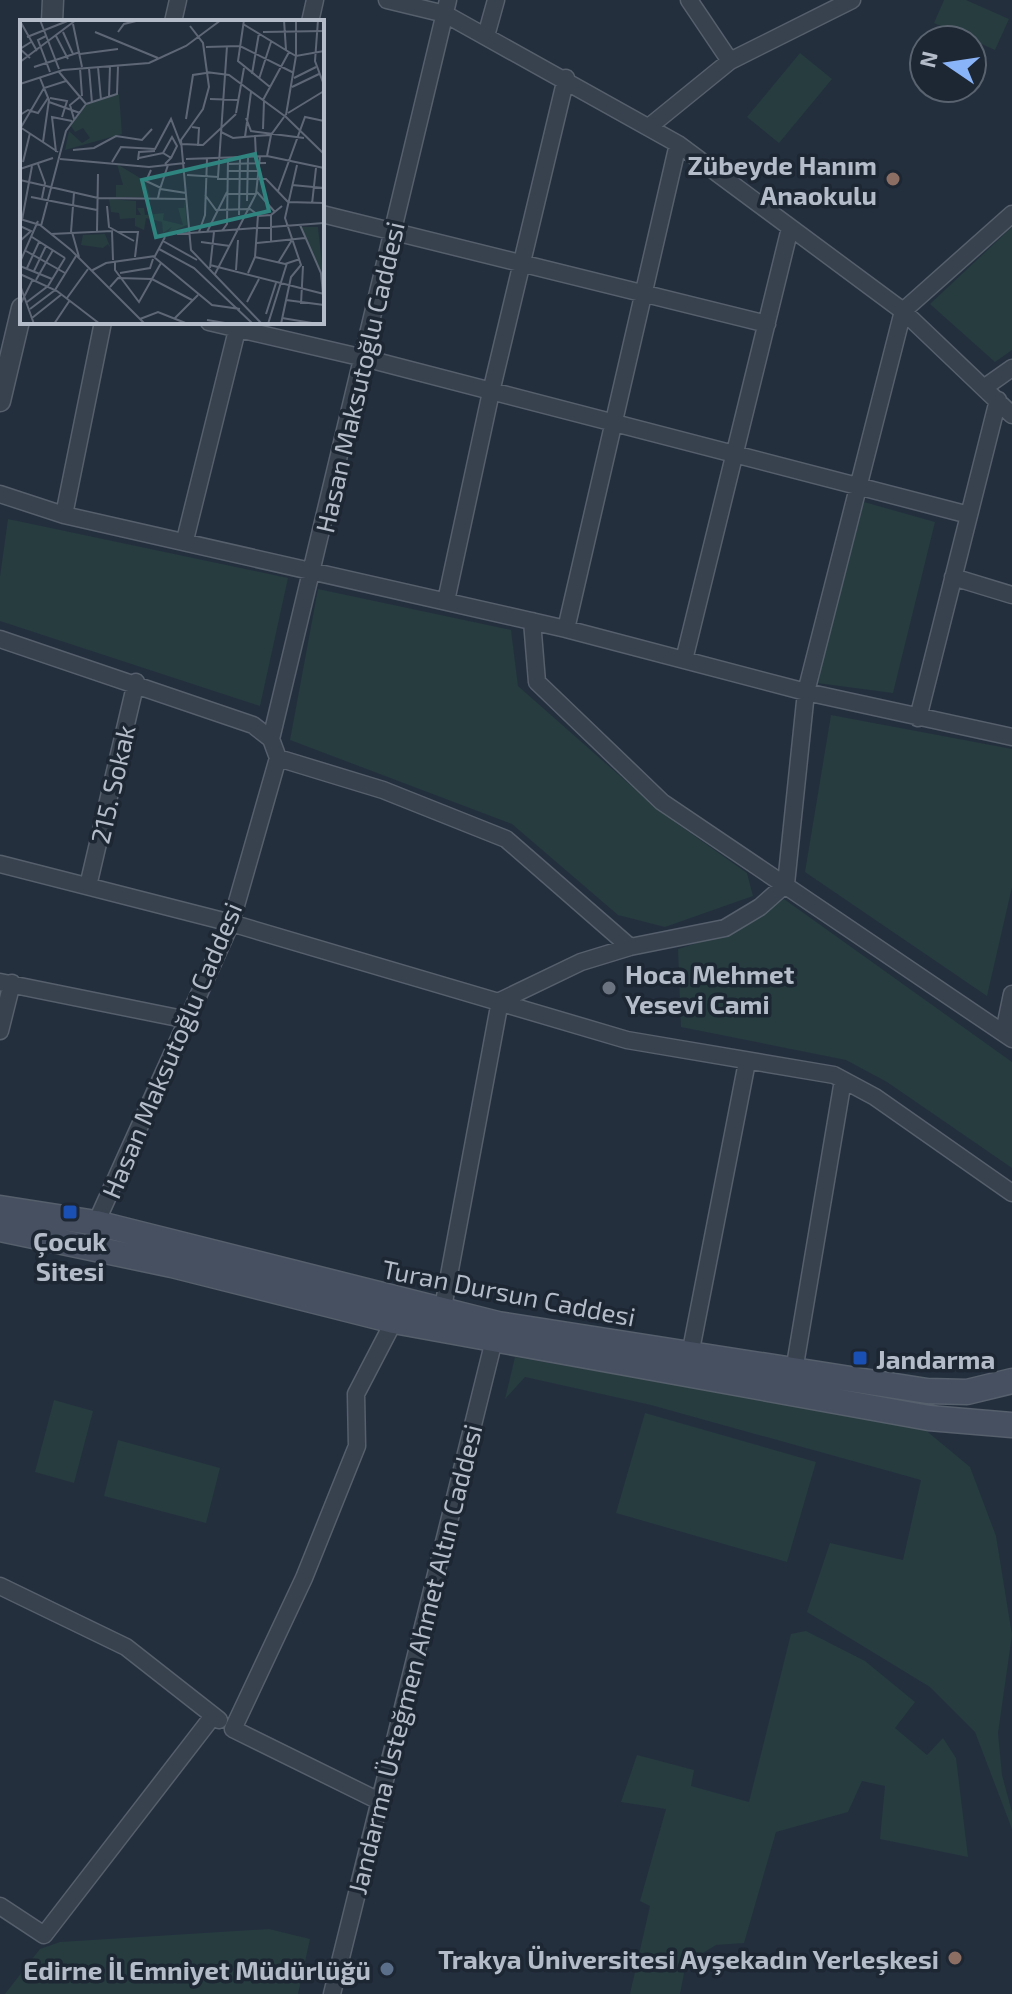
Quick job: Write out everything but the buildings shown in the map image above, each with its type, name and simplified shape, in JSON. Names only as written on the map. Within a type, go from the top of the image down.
[{"type":"main road","name":"Turan Dursun Caddesi","points":[[0,1208],[96,1223],[442,1313],[496,1332],[929,1418],[1012,1425]]},
{"type":"main road","name":"Turan Dursun Caddesi","points":[[0,1229],[172,1265],[394,1321],[690,1355],[927,1391],[967,1392],[1012,1381]]},
{"type":"street","points":[[52,20],[53,0]]},
{"type":"street","points":[[173,20],[178,0]]},
{"type":"street","points":[[310,20],[315,0]]},
{"type":"street","points":[[387,0],[447,7],[486,36],[566,78],[678,144],[903,311],[1012,415]]},
{"type":"street","points":[[486,36],[496,0]]},
{"type":"street","points":[[689,0],[730,61]]},
{"type":"street","points":[[650,126],[730,61],[852,0]]},
{"type":"street","name":"Hasan Maksutoğlu Caddesi","points":[[271,739],[447,7]]},
{"type":"street","points":[[446,601],[491,392],[566,78]]},
{"type":"street","points":[[566,629],[678,144]]},
{"type":"street","points":[[324,214],[767,324]]},
{"type":"street","points":[[500,1001],[581,962],[630,947],[725,928],[760,907],[786,884],[806,692],[903,311],[1012,214]]},
{"type":"street","points":[[684,660],[790,228]]},
{"type":"street","points":[[0,401],[20,316]]},
{"type":"street","points":[[64,515],[103,324]]},
{"type":"street","points":[[185,540],[238,325],[969,515]]},
{"type":"street","points":[[985,387],[1012,368]]},
{"type":"street","points":[[918,718],[998,400]]},
{"type":"street","points":[[0,494],[64,515],[532,621],[806,692],[1012,737]]},
{"type":"street","points":[[953,577],[1012,595]]},
{"type":"street","points":[[532,621],[537,682],[662,802],[1008,1035],[1012,994]]},
{"type":"street","points":[[0,639],[136,682],[253,725],[271,739],[278,758],[395,794],[506,839],[630,947]]},
{"type":"street","name":"215. Sokak","points":[[88,886],[136,682]]},
{"type":"street","name":"Hasan Maksutoğlu Caddesi","points":[[96,1223],[231,923],[278,758]]},
{"type":"street","points":[[0,864],[231,923],[627,1040],[834,1075],[875,1097],[1012,1193]]},
{"type":"street","points":[[0,1031],[6,982],[188,1020]]},
{"type":"street","points":[[442,1313],[500,1001]]},
{"type":"street","points":[[690,1355],[747,1062]]},
{"type":"street","points":[[794,1371],[843,1080]]},
{"type":"street","points":[[233,1729],[304,1578],[357,1446],[356,1394],[394,1321]]},
{"type":"street","name":"Jandarma Üsteğmen Ahmet Altın Caddesi","points":[[332,1994],[496,1332]]},
{"type":"street","points":[[0,1586],[126,1647],[233,1729],[379,1801]]},
{"type":"street","points":[[0,1906],[44,1935],[213,1716]]},
{"type":"green space","points":[[944,0],[966,0],[1009,19],[995,50],[988,47],[988,24],[934,23]]},
{"type":"green space","points":[[800,53],[832,79],[779,143],[747,117]]},
{"type":"green space","points":[[1012,227],[1012,350],[995,362],[930,304]]},
{"type":"green space","points":[[864,502],[935,522],[893,693],[817,683]]},
{"type":"green space","points":[[8,519],[288,578],[260,706],[0,621],[0,577]]},
{"type":"green space","points":[[318,589],[511,630],[518,686],[662,813],[747,873],[753,896],[665,927],[618,915],[512,824],[290,740]]},
{"type":"green space","points":[[831,715],[1012,749],[1012,887],[987,996],[805,872]]},
{"type":"green space","points":[[784,899],[1012,1062],[1012,1168],[887,1082],[846,1060],[681,1027],[678,949],[738,930]]},
{"type":"green space","points":[[515,1357],[923,1428],[970,1467],[996,1536],[1012,1635],[998,1733],[1002,1775],[1012,1812],[1012,1829],[975,1732],[930,1687],[807,1612],[830,1543],[903,1560],[921,1480],[651,1405],[525,1377],[505,1399]]},
{"type":"green space","points":[[54,1400],[93,1411],[74,1483],[35,1472]]},
{"type":"green space","points":[[645,1413],[816,1462],[787,1562],[616,1513]]},
{"type":"green space","points":[[118,1440],[220,1468],[206,1523],[104,1496]]},
{"type":"green space","points":[[806,1631],[865,1661],[915,1702],[895,1728],[927,1755],[943,1738],[956,1758],[968,1857],[880,1839],[885,1786],[862,1781],[848,1812],[776,1832],[744,1943],[716,1945],[686,1963],[680,1994],[630,1994],[650,1906],[640,1901],[666,1809],[621,1802],[637,1755],[694,1770],[691,1786],[749,1802],[791,1634]]},
{"type":"green space","points":[[269,1929],[310,1939],[298,1994],[5,1994],[40,1949],[60,1942]]},
{"type":"place","name":"Zübeyde Hanım Anaokulu","points":[[893,179]]},
{"type":"place","name":"Hoca Mehmet Yesevi Cami","points":[[609,988]]},
{"type":"place","name":"Çocuk Sitesi","points":[[70,1212]]},
{"type":"place","name":"Jandarma","points":[[860,1358]]},
{"type":"place","name":"Trakya Üniversitesi Ayşekadın Yerleşkesi","points":[[955,1958]]},
{"type":"place","name":"Edirne İl Emniyet Müdürlüğü","points":[[387,1969]]}]
